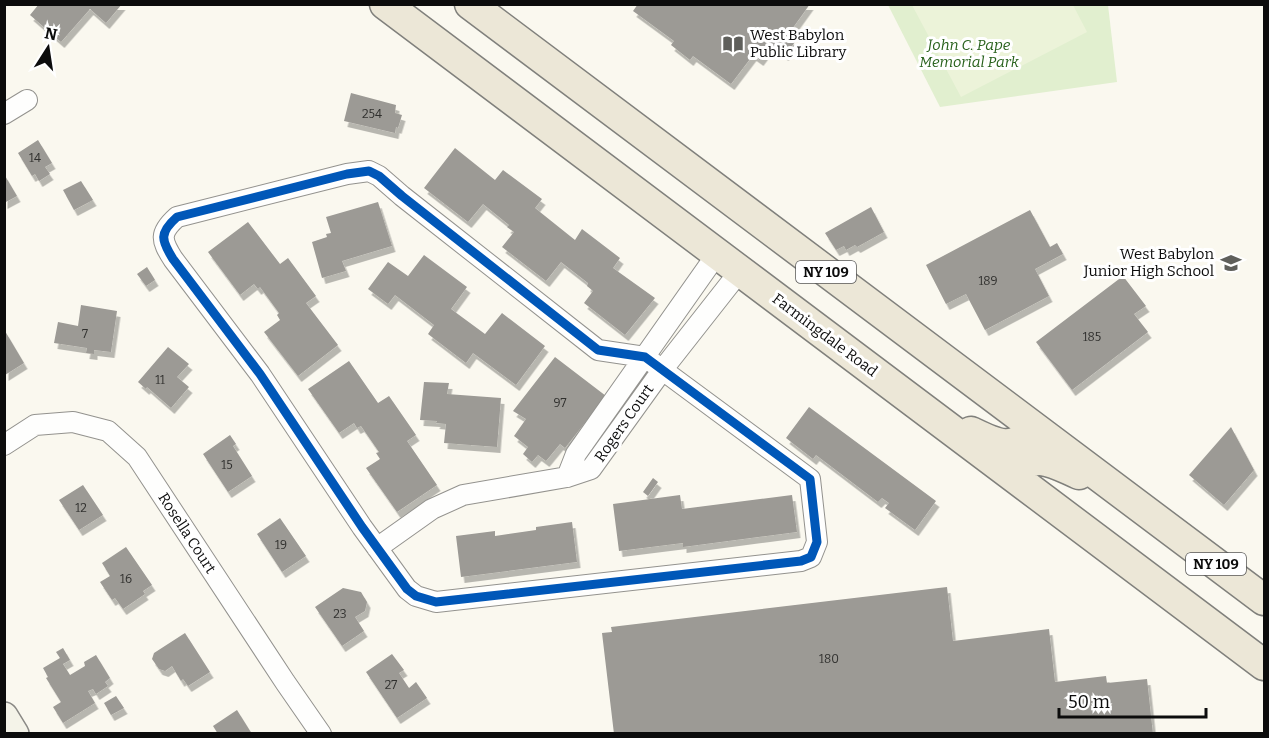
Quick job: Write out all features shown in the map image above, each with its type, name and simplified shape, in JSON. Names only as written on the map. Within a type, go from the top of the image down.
[{"type":"main road","name":"Farmingdale Road","points":[[386,4],[1264,665]]},
{"type":"main road","name":"NY 109","points":[[470,4],[1264,600]]},
{"type":"main road","points":[[930,414],[995,443],[1005,445],[1021,442],[1037,431]]},
{"type":"main road","points":[[1009,472],[1022,463],[1039,459],[1054,463],[1115,490]]},
{"type":"street","points":[[4,114],[27,100]]},
{"type":"street","points":[[369,171],[379,176],[598,350],[645,357],[810,479],[817,542],[812,557],[801,561],[436,602],[417,596],[407,589],[260,374],[173,259],[163,243],[164,231],[177,217],[347,174],[369,171]]},
{"type":"street","name":"Rogers Court","points":[[567,477],[576,454],[645,357],[729,262]]},
{"type":"street","name":"Rogers Court","points":[[377,548],[432,509],[463,495],[567,477],[591,469],[663,369],[729,262]]},
{"type":"street","name":"Rosella Court","points":[[4,445],[35,425],[73,422],[108,431],[130,450],[137,457],[321,734]]},
{"type":"street","points":[[4,716],[15,734]]},
{"type":"green space","name":"John C. Pape Memorial Park","points":[[888,5],[1108,5],[1117,82],[940,107]]},
{"type":"green space","points":[[912,5],[1073,5],[1087,32],[961,97]]},
{"type":"building","points":[[39,4],[122,4],[106,23],[90,9],[61,42],[30,15]]},
{"type":"building","name":"West Babylon Public Library","points":[[638,4],[810,4],[787,36],[795,42],[785,55],[771,45],[760,60],[753,55],[731,84],[693,56],[690,60],[671,45],[674,41],[633,11]]},
{"type":"building","points":[[351,93],[396,105],[395,113],[402,115],[395,133],[344,121]]},
{"type":"building","points":[[38,140],[52,163],[45,167],[50,174],[39,181],[35,174],[32,176],[18,153]]},
{"type":"building","points":[[455,148],[495,180],[503,170],[542,199],[535,208],[575,240],[582,229],[620,258],[613,268],[655,298],[625,335],[584,303],[593,291],[587,286],[588,283],[561,262],[546,281],[502,247],[514,232],[507,227],[509,225],[483,204],[468,222],[424,188]]},
{"type":"building","points":[[4,174],[17,196],[4,203]]},
{"type":"building","points":[[81,181],[93,200],[74,210],[63,190]]},
{"type":"building","points":[[378,202],[392,246],[342,261],[346,271],[322,278],[312,242],[327,237],[326,234],[331,233],[326,217]]},
{"type":"building","points":[[871,207],[884,232],[857,247],[855,245],[846,250],[844,246],[836,250],[825,233]]},
{"type":"building","points":[[1030,210],[1050,247],[1057,243],[1063,254],[1035,269],[1049,296],[985,330],[966,294],[946,304],[926,265]]},
{"type":"building","points":[[248,222],[280,264],[288,258],[316,296],[306,303],[338,345],[298,376],[264,332],[280,320],[277,315],[279,313],[260,287],[258,289],[254,284],[240,295],[208,252]]},
{"type":"building","points":[[424,255],[467,287],[451,309],[485,334],[502,313],[545,346],[516,385],[473,353],[466,363],[428,334],[434,325],[395,295],[388,304],[368,289],[388,262],[408,276]]},
{"type":"building","points":[[147,267],[155,280],[146,286],[137,274]]},
{"type":"building","points":[[1123,276],[1146,306],[1134,314],[1148,332],[1072,390],[1036,342]]},
{"type":"building","points":[[81,305],[117,311],[111,352],[94,350],[94,354],[86,353],[87,348],[54,343],[58,322],[78,326]]},
{"type":"building","points":[[5,331],[24,363],[5,375]]},
{"type":"building","points":[[168,347],[189,364],[177,377],[189,387],[171,408],[138,382]]},
{"type":"building","points":[[555,357],[606,396],[565,448],[560,444],[546,461],[538,455],[532,462],[523,454],[528,447],[514,436],[526,419],[513,411]]},
{"type":"building","points":[[349,361],[378,403],[389,396],[416,435],[407,441],[437,485],[397,512],[366,468],[380,459],[376,453],[379,452],[361,426],[357,428],[354,423],[339,433],[308,389]]},
{"type":"building","points":[[424,382],[449,383],[447,394],[501,398],[497,447],[444,443],[446,424],[420,420]]},
{"type":"building","points":[[809,407],[936,501],[915,530],[885,508],[889,503],[882,498],[878,502],[816,455],[813,459],[786,438]]},
{"type":"building","points":[[1231,427],[1254,470],[1224,505],[1189,475]]},
{"type":"building","points":[[230,435],[236,444],[233,446],[252,476],[228,492],[203,454]]},
{"type":"building","points":[[653,478],[658,482],[648,496],[643,492]]},
{"type":"building","points":[[83,485],[103,515],[79,530],[59,500]]},
{"type":"building","points":[[680,495],[682,509],[792,495],[797,532],[683,547],[683,543],[619,551],[613,504]]},
{"type":"building","points":[[280,518],[306,556],[282,572],[257,534]]},
{"type":"building","points":[[572,522],[577,562],[461,577],[456,536],[495,531],[495,536]]},
{"type":"building","points":[[126,547],[152,585],[143,591],[145,594],[123,609],[115,598],[112,600],[100,582],[110,576],[102,563]]},
{"type":"building","points":[[947,587],[953,641],[1049,629],[1055,682],[1106,676],[1107,683],[1147,679],[1153,734],[614,734],[602,633],[612,632],[611,627]]},
{"type":"building","points":[[343,588],[361,592],[367,602],[365,611],[355,617],[364,631],[342,646],[315,607]]},
{"type":"building","points":[[185,633],[210,672],[188,686],[183,679],[181,681],[172,666],[165,671],[159,669],[152,659],[154,653]]},
{"type":"building","points":[[63,648],[70,660],[63,664],[70,675],[85,666],[84,662],[96,655],[110,678],[105,682],[108,686],[96,694],[93,689],[88,691],[95,703],[63,723],[53,707],[61,702],[46,678],[48,677],[43,668],[60,658],[56,652]]},
{"type":"building","points":[[392,654],[404,670],[399,673],[409,688],[416,682],[427,698],[397,718],[366,672]]},
{"type":"building","points":[[116,696],[124,708],[111,715],[104,703]]},
{"type":"building","points":[[237,710],[252,734],[218,734],[213,726]]},
{"type":"cycle path","points":[[369,171],[379,176],[598,350],[645,357],[810,479],[817,542],[811,557],[801,561],[436,602],[416,596],[407,589],[362,527],[260,374],[173,259],[164,242],[167,228],[177,217],[347,174],[369,171]]},
{"type":"place","name":"West Babylon Public Library","points":[[733,44]]},
{"type":"place","name":"West Babylon Junior High School","points":[[1231,263]]}]
